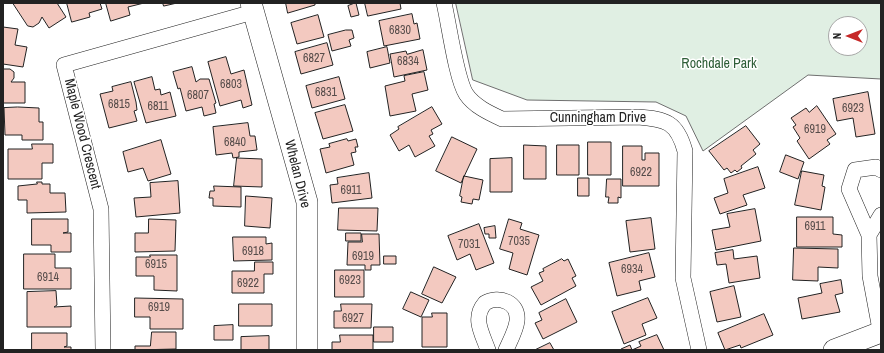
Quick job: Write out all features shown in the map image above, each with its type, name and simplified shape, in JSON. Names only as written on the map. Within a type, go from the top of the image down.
[{"type":"street","name":"Cunningham Drive","points":[[444,3],[460,77],[466,94],[482,109],[502,118],[656,119],[668,124],[680,134],[685,151],[683,278],[699,350]]},
{"type":"street","name":"Maple Wood Crescent","points":[[103,350],[101,209],[64,65],[252,7]]},
{"type":"street","name":"Whelan Drive","points":[[252,7],[307,202],[307,350]]},
{"type":"street","points":[[834,350],[881,333],[870,276],[870,235],[849,189],[855,170],[876,167],[881,170]]},
{"type":"street","points":[[870,235],[881,215]]},
{"type":"street","points":[[488,350],[478,322],[478,315],[485,303],[498,299],[511,304],[518,316],[517,323],[506,350]]},
{"type":"green space","name":"Rochdale Park","points":[[456,3],[881,3],[881,79],[808,75],[703,151],[686,116],[656,102],[527,100],[473,80]]},
{"type":"building","points":[[13,3],[57,3],[66,17],[49,28],[42,17],[39,23],[33,27],[28,26]]},
{"type":"building","points":[[67,3],[100,3],[102,9],[89,13],[90,17],[72,22]]},
{"type":"building","points":[[106,3],[144,3],[128,7],[130,15],[111,21]]},
{"type":"building","points":[[163,3],[177,3],[164,6]]},
{"type":"building","points":[[286,3],[315,3],[315,5],[288,13]]},
{"type":"building","points":[[356,3],[359,15],[351,17],[348,6]]},
{"type":"building","points":[[365,3],[400,3],[401,9],[368,16]]},
{"type":"building","points":[[412,14],[414,24],[417,23],[420,39],[384,46],[379,21]]},
{"type":"building","points":[[318,15],[324,37],[297,44],[291,23]]},
{"type":"building","points":[[3,27],[18,29],[15,45],[27,47],[23,67],[3,64]]},
{"type":"building","points":[[346,30],[352,30],[354,38],[349,40],[351,46],[332,51],[328,35]]},
{"type":"building","points":[[327,43],[333,65],[301,74],[295,52]]},
{"type":"building","points":[[387,47],[390,63],[370,68],[367,52]]},
{"type":"building","points":[[423,50],[427,70],[394,77],[390,54],[406,51],[407,54]]},
{"type":"building","points":[[226,57],[231,74],[244,70],[252,105],[243,108],[241,100],[220,106],[208,62]]},
{"type":"building","points":[[192,67],[196,82],[200,79],[209,79],[216,103],[214,104],[216,113],[204,116],[202,107],[186,111],[180,88],[178,89],[173,72]]},
{"type":"building","points":[[3,69],[10,69],[14,72],[14,78],[11,82],[25,82],[25,103],[3,103]]},
{"type":"building","points":[[424,72],[428,90],[412,94],[416,111],[390,116],[385,86],[405,81],[404,76]]},
{"type":"building","points":[[152,77],[155,90],[160,89],[161,95],[170,92],[176,116],[146,123],[134,82]]},
{"type":"building","points":[[339,77],[345,99],[312,108],[306,86]]},
{"type":"building","points":[[131,82],[136,102],[137,110],[134,111],[137,121],[109,128],[100,94],[113,91],[112,87]]},
{"type":"building","points":[[868,92],[875,134],[856,137],[853,118],[837,121],[833,99]]},
{"type":"building","points":[[345,105],[353,131],[323,139],[315,113]]},
{"type":"building","points":[[817,106],[836,134],[827,140],[830,144],[809,159],[797,141],[800,138],[793,127],[796,125],[791,118],[806,108],[809,112]]},
{"type":"building","points":[[432,107],[442,124],[431,130],[433,134],[429,136],[435,146],[415,157],[409,145],[399,151],[390,135],[399,129],[398,127]]},
{"type":"building","points":[[4,108],[39,108],[39,122],[43,122],[43,140],[22,140],[22,135],[5,135]]},
{"type":"building","points":[[248,123],[250,136],[255,136],[257,150],[239,152],[239,157],[233,158],[232,153],[216,155],[213,127]]},
{"type":"building","points":[[746,126],[760,144],[753,150],[756,154],[741,166],[742,168],[737,172],[735,170],[731,173],[727,168],[724,170],[709,151]]},
{"type":"building","points":[[452,137],[477,149],[461,183],[436,171]]},
{"type":"building","points":[[347,139],[348,141],[356,139],[358,147],[355,147],[356,152],[351,153],[354,165],[326,173],[320,149],[330,147],[329,144]]},
{"type":"building","points":[[161,140],[171,174],[148,181],[143,168],[128,172],[123,152]]},
{"type":"building","points":[[588,142],[611,142],[611,175],[588,175]]},
{"type":"building","points":[[32,144],[53,144],[53,163],[42,163],[42,179],[8,179],[8,149],[32,149]]},
{"type":"building","points":[[524,145],[546,146],[546,179],[524,179]]},
{"type":"building","points":[[557,145],[579,145],[579,175],[557,175]]},
{"type":"building","points":[[623,146],[642,146],[642,160],[645,160],[645,153],[659,153],[659,186],[623,186]]},
{"type":"building","points":[[786,155],[804,162],[798,179],[780,172]]},
{"type":"building","points":[[237,158],[262,159],[262,187],[234,186]]},
{"type":"building","points":[[512,158],[512,192],[490,192],[490,159]]},
{"type":"building","points":[[758,167],[765,188],[743,195],[747,205],[720,214],[714,198],[728,193],[724,179]]},
{"type":"building","points":[[802,171],[824,175],[822,186],[825,187],[821,210],[795,205]]},
{"type":"building","points":[[369,173],[372,198],[332,203],[330,185],[338,184],[337,178]]},
{"type":"building","points":[[464,176],[483,180],[479,200],[473,199],[472,204],[461,202],[462,197],[460,196]]},
{"type":"building","points":[[578,178],[589,178],[589,196],[578,196]]},
{"type":"building","points":[[607,179],[621,179],[621,198],[618,197],[618,203],[608,203],[609,197],[606,197]]},
{"type":"building","points":[[178,181],[180,213],[136,217],[134,198],[151,197],[150,183]]},
{"type":"building","points":[[37,182],[42,182],[42,184],[50,184],[50,193],[65,193],[66,212],[27,213],[27,200],[18,200],[18,186],[37,184]]},
{"type":"building","points":[[214,186],[241,187],[241,207],[213,206],[213,198],[209,198],[210,191],[214,191]]},
{"type":"building","points":[[246,196],[272,198],[270,228],[245,226]]},
{"type":"building","points":[[339,208],[378,208],[377,231],[338,230]]},
{"type":"building","points":[[755,209],[761,241],[716,250],[712,230],[730,227],[727,214]]},
{"type":"building","points":[[797,217],[833,217],[833,234],[842,235],[842,247],[797,247]]},
{"type":"building","points":[[651,218],[655,249],[630,252],[626,221]]},
{"type":"building","points":[[32,219],[68,219],[68,232],[63,233],[71,233],[71,252],[51,252],[51,245],[32,245]]},
{"type":"building","points":[[149,219],[176,220],[175,251],[135,252],[135,233],[148,233]]},
{"type":"building","points":[[509,219],[522,223],[520,229],[539,235],[527,275],[509,269],[513,253],[500,249]]},
{"type":"building","points":[[479,224],[494,263],[476,270],[470,254],[457,260],[448,236]]},
{"type":"building","points":[[495,226],[496,238],[489,238],[489,234],[485,234],[484,228]]},
{"type":"building","points":[[346,233],[361,233],[361,241],[346,241]]},
{"type":"building","points":[[362,234],[379,234],[380,265],[371,265],[371,270],[365,270],[365,265],[347,265],[348,242],[362,242]]},
{"type":"building","points":[[233,237],[266,237],[266,244],[272,243],[272,260],[234,261]]},
{"type":"building","points":[[794,248],[838,249],[838,268],[818,267],[818,281],[793,280]]},
{"type":"building","points":[[733,250],[734,259],[757,256],[760,278],[729,283],[726,264],[717,265],[715,253]]},
{"type":"building","points":[[649,253],[655,277],[639,281],[641,290],[617,296],[609,263]]},
{"type":"building","points":[[24,254],[55,254],[55,268],[71,268],[71,289],[24,289]]},
{"type":"building","points":[[150,255],[177,255],[177,291],[154,290],[154,276],[136,276],[136,257],[150,257]]},
{"type":"building","points":[[384,256],[396,256],[396,264],[384,264]]},
{"type":"building","points":[[562,259],[564,261],[568,259],[576,276],[572,278],[576,286],[541,305],[531,287],[543,281],[539,273],[544,271],[543,269]]},
{"type":"building","points":[[255,262],[273,262],[273,274],[264,274],[264,293],[232,293],[232,271],[254,271]]},
{"type":"building","points":[[434,267],[456,277],[442,303],[422,294]]},
{"type":"building","points":[[335,270],[364,270],[364,297],[335,297]]},
{"type":"building","points":[[841,280],[843,293],[835,295],[840,312],[802,319],[798,298],[822,293],[820,284]]},
{"type":"building","points":[[734,286],[741,317],[717,322],[710,292]]},
{"type":"building","points":[[56,291],[57,305],[54,307],[71,306],[71,327],[27,327],[27,292]]},
{"type":"building","points":[[411,292],[429,300],[421,317],[403,309]]},
{"type":"building","points":[[135,298],[183,299],[183,329],[150,329],[150,317],[135,317]]},
{"type":"building","points":[[648,298],[657,318],[642,324],[646,335],[624,344],[612,312]]},
{"type":"building","points":[[566,299],[577,322],[543,339],[535,323],[542,320],[539,313]]},
{"type":"building","points":[[239,304],[272,304],[272,326],[239,326]]},
{"type":"building","points":[[341,304],[372,304],[371,328],[334,328],[334,311],[341,311]]},
{"type":"building","points":[[432,313],[447,313],[447,347],[422,347],[422,317],[432,317]]},
{"type":"building","points":[[764,314],[773,335],[741,348],[740,345],[725,350],[718,333]]},
{"type":"building","points":[[233,325],[233,340],[214,340],[214,326]]},
{"type":"building","points":[[374,327],[393,327],[393,342],[374,342]]},
{"type":"building","points":[[152,332],[176,332],[176,349],[135,350],[135,346],[150,346]]},
{"type":"building","points":[[32,333],[67,333],[67,346],[64,347],[71,347],[71,350],[32,350]]},
{"type":"building","points":[[340,335],[373,335],[373,350],[332,350],[332,342],[340,342]]},
{"type":"building","points":[[657,335],[664,350],[632,350],[641,346],[639,342]]},
{"type":"building","points":[[269,336],[269,350],[241,350],[241,337]]},
{"type":"building","points":[[550,343],[554,350],[535,350]]},
{"type":"building","points":[[630,345],[632,350],[622,350],[621,349]]}]
